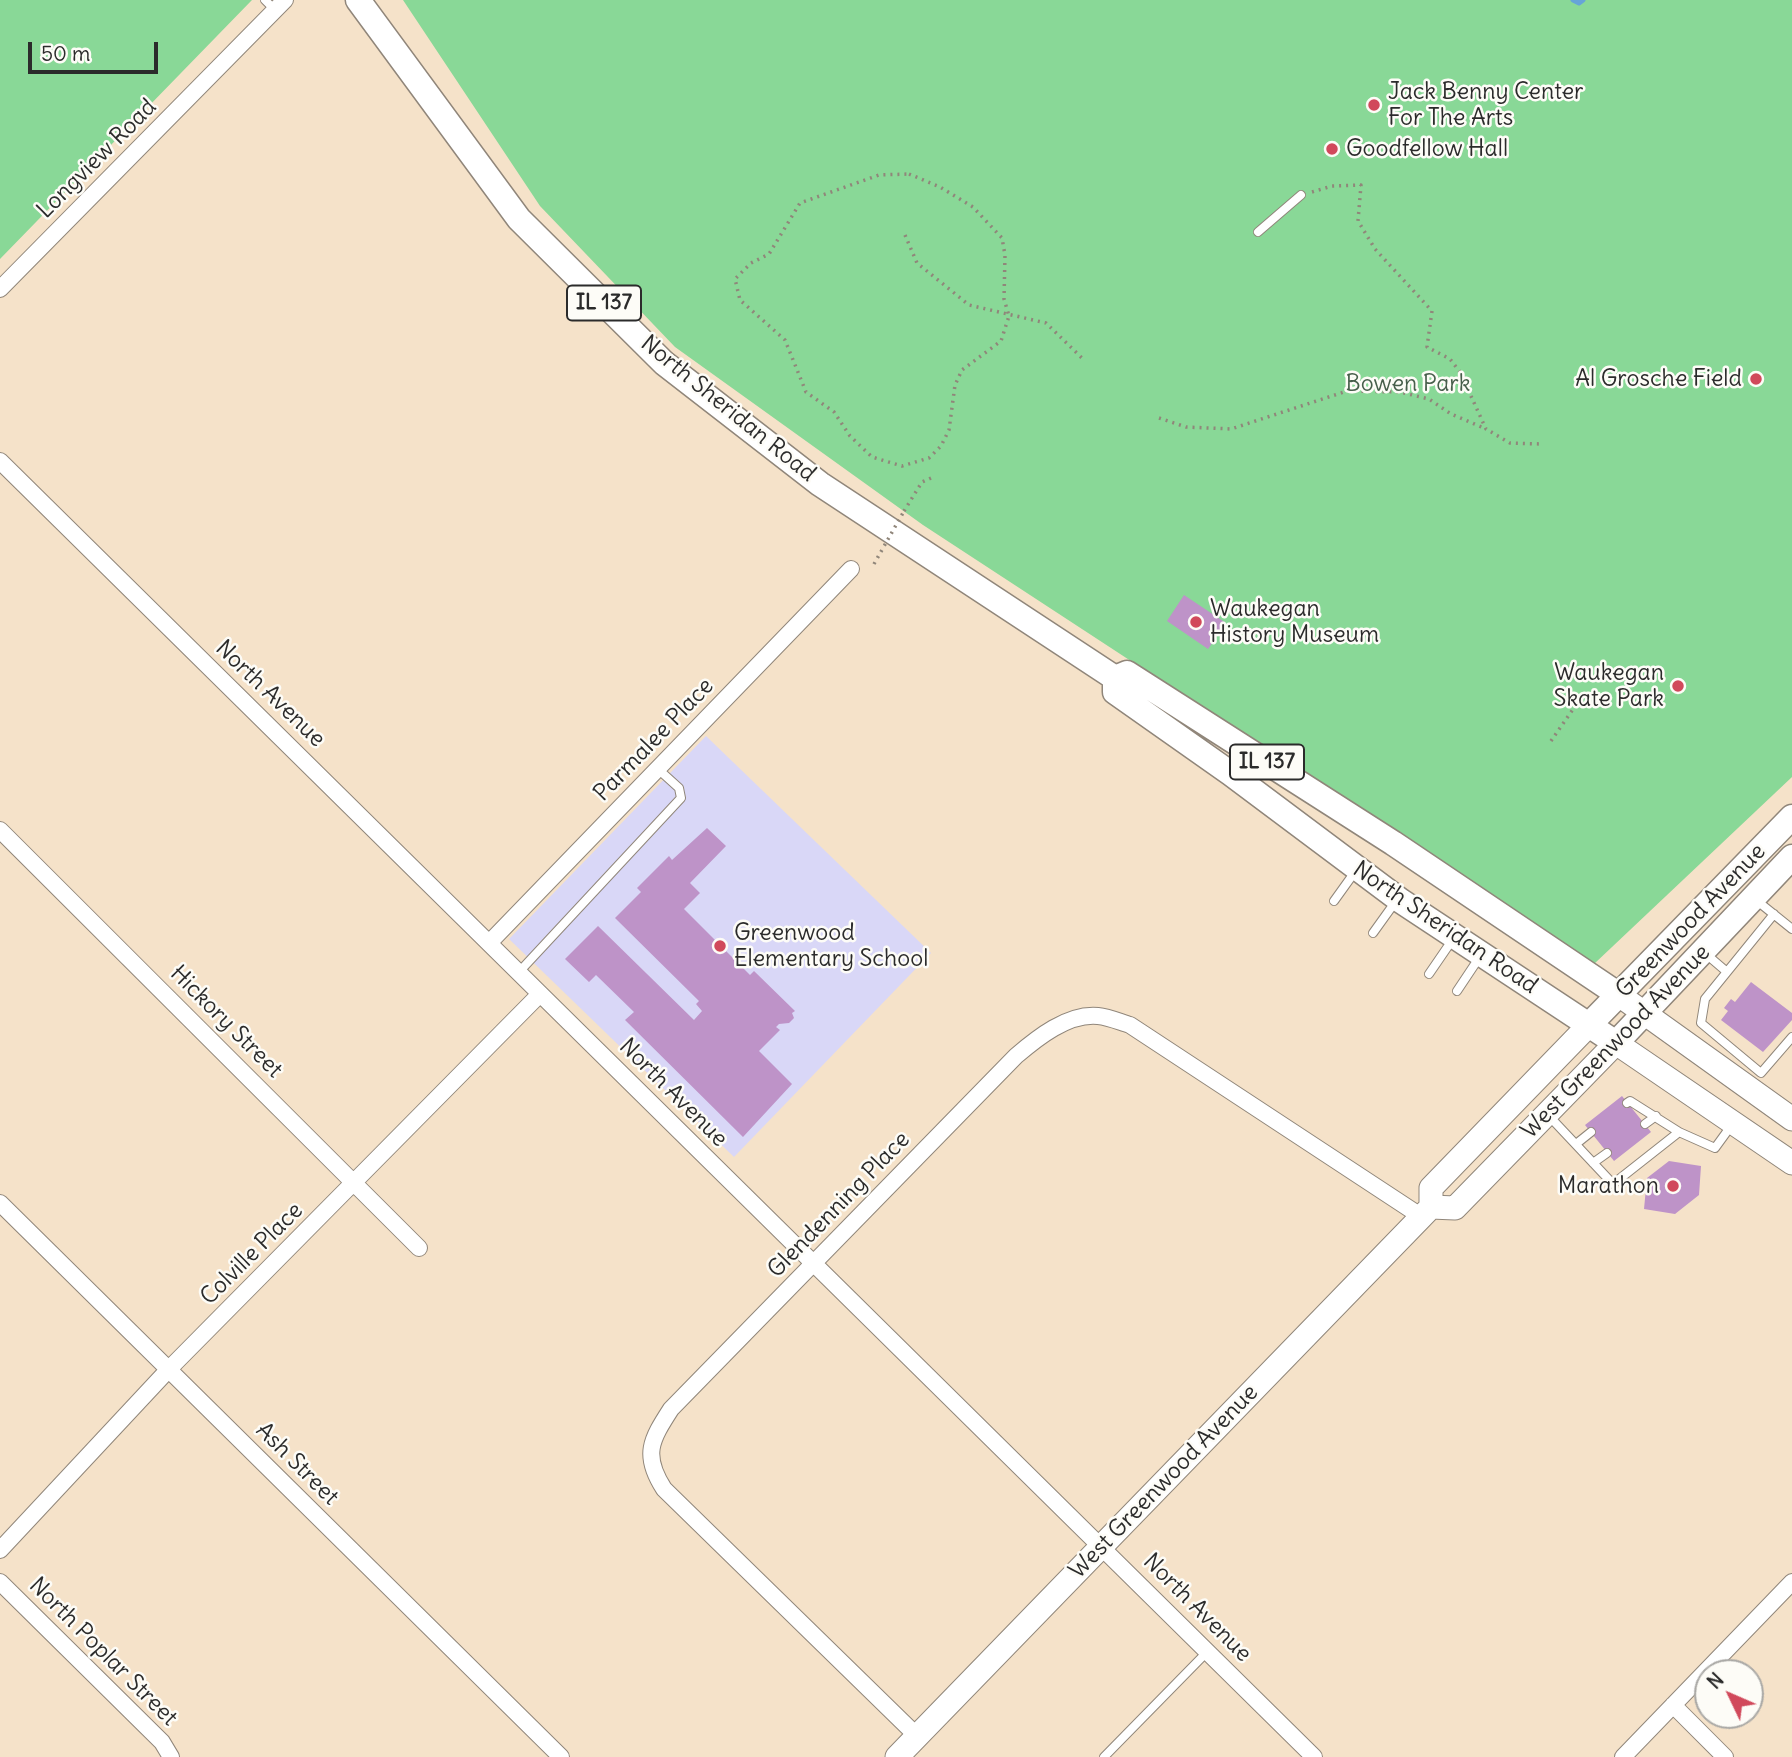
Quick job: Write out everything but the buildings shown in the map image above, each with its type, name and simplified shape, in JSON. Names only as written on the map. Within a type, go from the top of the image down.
[{"type":"main road","name":"North Sheridan Road","points":[[358,0],[519,219],[664,363],[820,484],[1115,678]]},
{"type":"main road","name":"North Sheridan Road","points":[[1115,678],[1128,673],[1382,836],[1619,995]]},
{"type":"main road","name":"North Sheridan Road","points":[[1115,678],[1115,692],[1219,764],[1357,869],[1616,1043]]},
{"type":"main road","name":"Greenwood Avenue","points":[[1589,1025],[1792,817]]},
{"type":"main road","name":"West Greenwood Avenue","points":[[1616,1043],[1792,857]]},
{"type":"street","name":"Longview Road","points":[[0,289],[275,3]]},
{"type":"street","name":"North Avenue","points":[[0,461],[1314,1757]]},
{"type":"street","name":"Parmalee Place","points":[[490,942],[851,569]]},
{"type":"street","name":"Hickory Street","points":[[0,830],[419,1248]]},
{"type":"street","name":"Colville Place","points":[[0,1550],[169,1370],[540,994]]},
{"type":"street","name":"North Sheridan Road","points":[[1619,995],[1645,1013],[1728,1059],[1792,1119]]},
{"type":"street","name":"Glendenning Place","points":[[917,1736],[664,1489],[652,1471],[651,1450],[654,1437],[671,1409],[1041,1034],[1073,1021],[1097,1016],[1130,1025],[1426,1212]]},
{"type":"street","name":"West Greenwood Avenue","points":[[897,1757],[1426,1212],[1431,1188],[1589,1025]]},
{"type":"street","name":"North Sheridan Road","points":[[1616,1043],[1792,1163]]},
{"type":"street","name":"West Greenwood Avenue","points":[[1426,1212],[1455,1208],[1616,1043]]},
{"type":"street","name":"Ash Street","points":[[0,1203],[561,1757]]},
{"type":"street","name":"North Poplar Street","points":[[0,1582],[162,1742],[171,1757]]},
{"type":"street","points":[[1623,1757],[1792,1582]]},
{"type":"street","points":[[1673,1705],[1725,1757]]},
{"type":"lane","points":[[1258,232],[1301,195]]},
{"type":"lane","points":[[519,972],[681,798],[679,788],[658,769]]},
{"type":"lane","points":[[1334,901],[1357,869]]},
{"type":"lane","points":[[1373,933],[1398,898]]},
{"type":"lane","points":[[1754,898],[1792,929]]},
{"type":"lane","points":[[1774,914],[1705,999],[1701,1023],[1728,1059],[1761,1073],[1792,1037]]},
{"type":"lane","points":[[1429,974],[1455,936]]},
{"type":"lane","points":[[1703,953],[1727,972]]},
{"type":"lane","points":[[1457,991],[1482,954]]},
{"type":"lane","points":[[1627,1103],[1630,1101],[1679,1132],[1714,1148],[1733,1123]]},
{"type":"lane","points":[[1546,1114],[1614,1184],[1679,1132]]},
{"type":"lane","points":[[1645,1124],[1656,1116]]},
{"type":"lane","points":[[1576,1144],[1591,1132]]},
{"type":"lane","points":[[1594,1163],[1607,1153]]},
{"type":"lane","points":[[1104,1757],[1208,1651]]},
{"type":"path","points":[[909,174],[940,187],[973,207],[1002,238],[1005,255],[1003,299],[1009,316],[1001,341],[962,370],[955,385],[949,430],[941,446],[929,458],[902,466],[887,464],[872,457],[850,436],[834,412],[806,392],[785,340],[740,300],[735,279],[751,262],[769,254],[800,203],[879,175],[909,174]]},
{"type":"path","points":[[1301,195],[1332,186],[1361,185],[1358,221],[1375,249],[1432,311],[1427,347],[1450,359],[1460,372],[1486,429]]},
{"type":"path","points":[[905,235],[916,264],[969,305],[1046,323],[1085,361]]},
{"type":"path","points":[[1159,418],[1186,428],[1231,429],[1347,391],[1367,389],[1400,392],[1429,399],[1451,414],[1510,443],[1541,444]]},
{"type":"path","points":[[874,564],[922,482],[931,478]]},
{"type":"path","points":[[1551,741],[1576,705]]},
{"type":"shaded area","name":"Greenwood Elementary School","points":[[706,736],[931,953],[734,1157],[509,939]]},
{"type":"green space","points":[[0,0],[252,0],[0,259]]},
{"type":"green space","name":"Bowen Park","points":[[403,0],[1792,0],[1792,777],[1594,964],[923,525],[675,347],[540,206]]},
{"type":"waterway","points":[[1573,0],[1579,3],[1583,0]]},
{"type":"place","name":"Jack Benny Center For The Arts","points":[[1374,105]]},
{"type":"place","name":"Goodfellow Hall","points":[[1332,149]]},
{"type":"place","name":"Al Grosche Field","points":[[1756,379]]},
{"type":"place","name":"Waukegan History Museum","points":[[1196,622]]},
{"type":"place","name":"Waukegan Skate Park","points":[[1678,686]]},
{"type":"place","name":"Greenwood Elementary School","points":[[720,946]]},
{"type":"place","name":"Marathon","points":[[1673,1186]]}]
